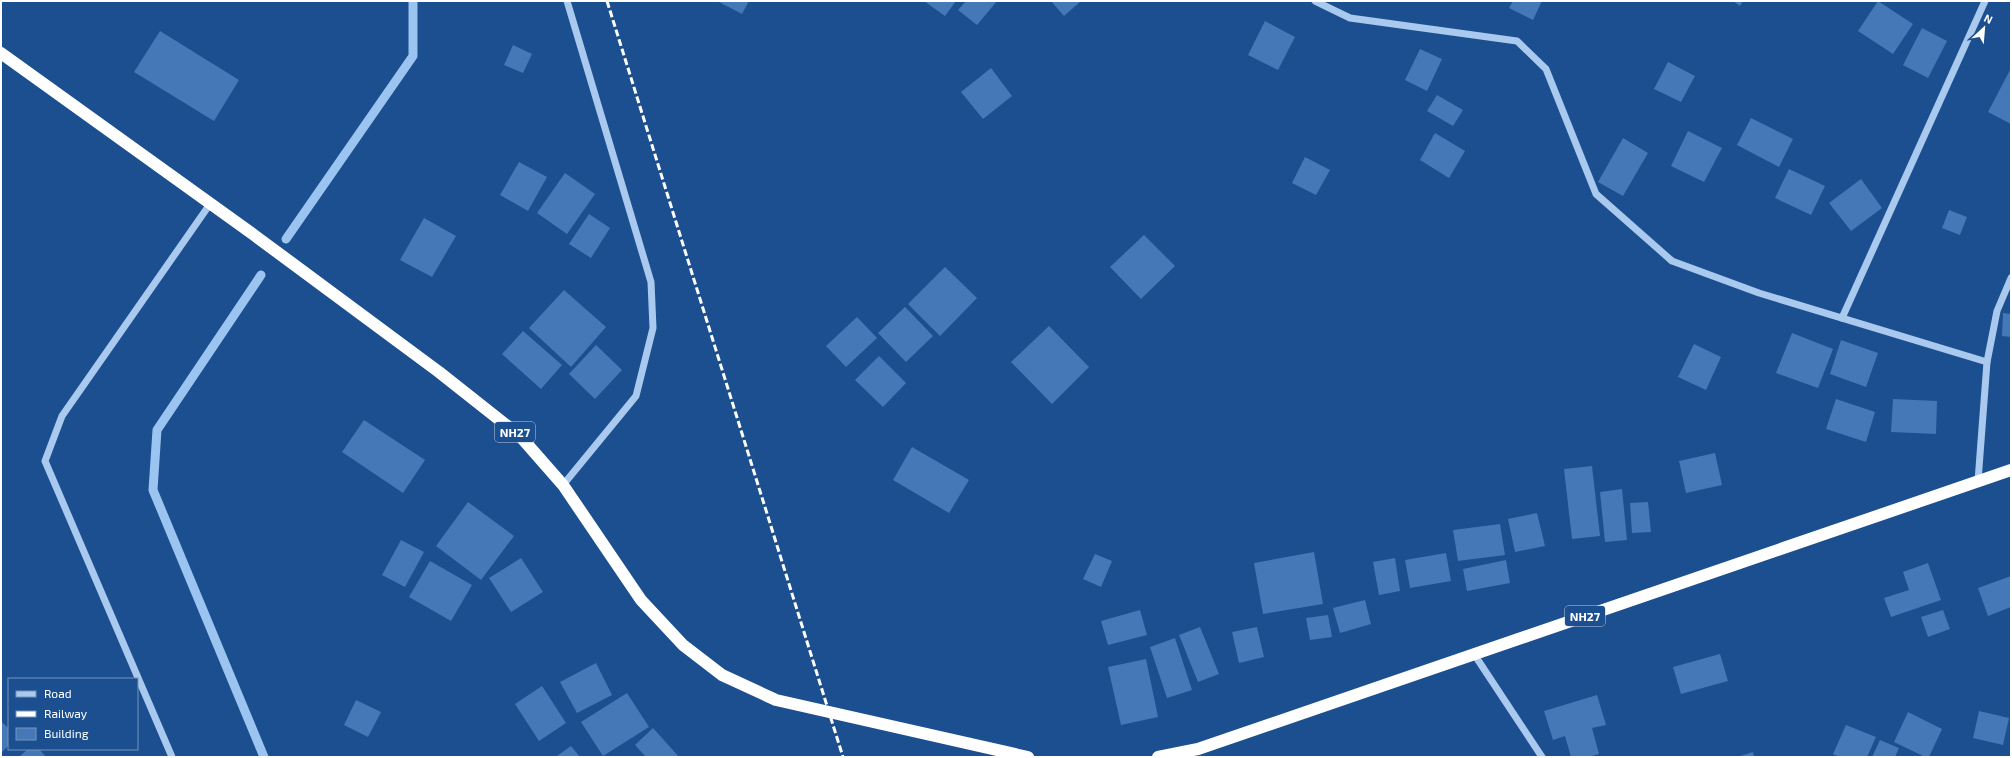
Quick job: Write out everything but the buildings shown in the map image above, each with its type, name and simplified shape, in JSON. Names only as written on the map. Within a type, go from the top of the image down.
[{"type":"highway","name":"NH27","points":[[1,53],[439,372],[520,436],[563,485],[641,600],[684,645],[722,675],[776,700],[1028,757]]},
{"type":"highway","name":"NH27","points":[[1158,757],[1198,749],[2011,470]]},
{"type":"street","points":[[563,485],[636,396],[653,328],[651,282],[567,1]]},
{"type":"street","points":[[1315,1],[1350,18],[1517,41],[1546,69],[1596,194],[1672,260],[1759,293],[1987,362]]},
{"type":"street","points":[[1842,318],[1985,1]]},
{"type":"street","points":[[172,757],[45,461],[62,416],[210,204]]},
{"type":"street","points":[[1978,481],[1987,362],[1997,311],[2011,278]]},
{"type":"street","points":[[1474,654],[1542,757]]},
{"type":"waterway","points":[[286,239],[413,56],[413,1]]},
{"type":"waterway","points":[[261,275],[157,430],[153,490],[264,757]]},
{"type":"railway","points":[[607,1],[843,757]]}]
